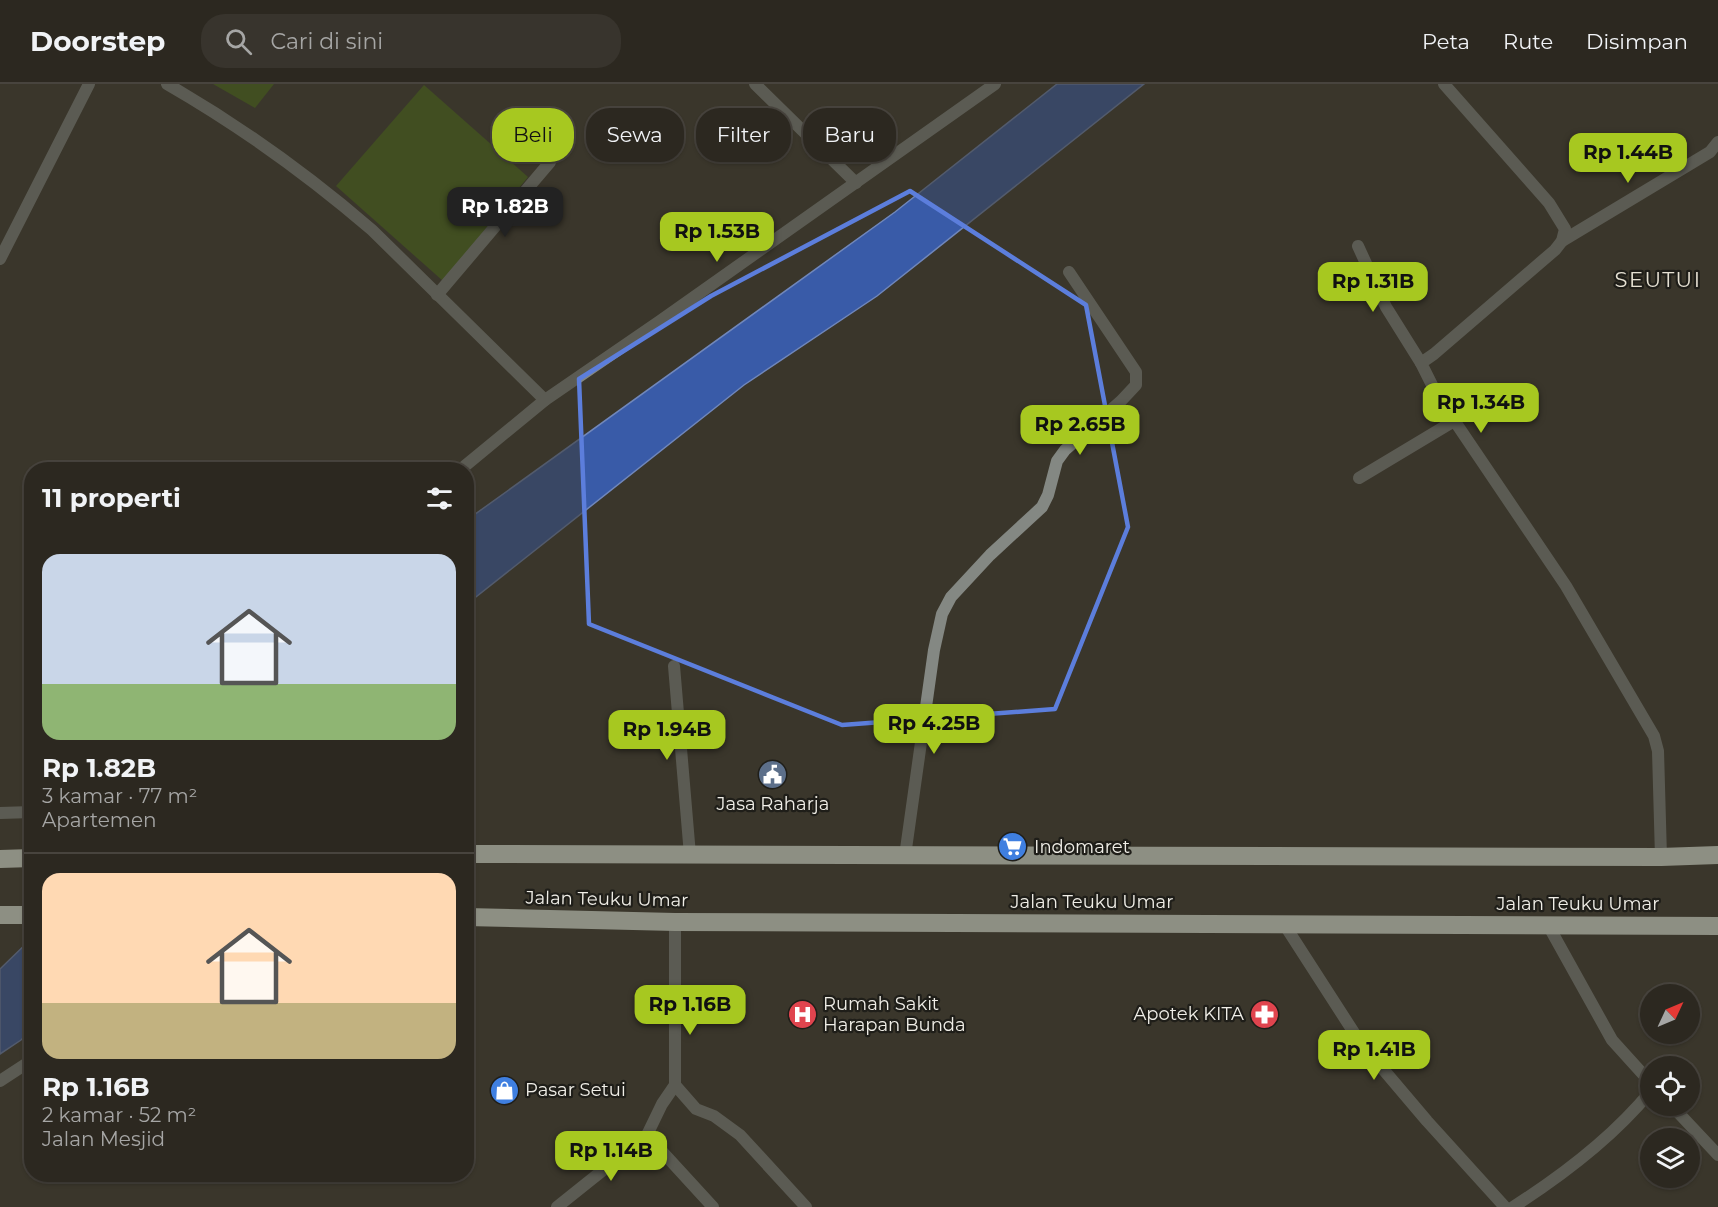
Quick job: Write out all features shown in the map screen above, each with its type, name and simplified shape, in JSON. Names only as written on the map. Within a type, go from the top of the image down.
[{"type":"highway","points":[[474,854],[1661,857],[1718,855]]},
{"type":"highway","points":[[0,859],[24,858]]},
{"type":"highway","points":[[0,915],[24,915]]},
{"type":"highway","name":"Jalan Teuku Umar","points":[[474,917],[675,922],[1718,926]]},
{"type":"street","points":[[0,259],[89,84]]},
{"type":"street","points":[[167,84],[237,126],[351,212],[545,400]]},
{"type":"street","points":[[754,84],[856,183]]},
{"type":"street","points":[[470,462],[545,400],[670,315],[994,84]]},
{"type":"street","points":[[1444,84],[1548,203],[1565,229],[1562,241]]},
{"type":"street","points":[[1421,363],[1555,250],[1562,241],[1715,152]]},
{"type":"street","points":[[437,295],[550,162]]},
{"type":"street","points":[[1358,246],[1386,307],[1421,363],[1437,395],[1566,586],[1654,736],[1658,751],[1661,857]]},
{"type":"street","points":[[905,856],[934,650],[942,614],[951,597],[974,572],[1042,507],[1048,495],[1057,461],[1065,450],[1136,385],[1136,372],[1069,272]]},
{"type":"street","points":[[1359,478],[1454,421]]},
{"type":"street","points":[[674,666],[690,855]]},
{"type":"street","points":[[0,813],[24,812]]},
{"type":"street","points":[[557,1207],[647,1135],[662,1104],[675,1085],[675,922]]},
{"type":"street","points":[[1284,924],[1360,1042],[1427,1121],[1505,1207]]},
{"type":"street","points":[[1548,925],[1612,1040],[1640,1071]]},
{"type":"street","points":[[0,1081],[24,1065]]},
{"type":"street","points":[[675,1085],[696,1109],[714,1116],[740,1135],[806,1207]]},
{"type":"street","points":[[1513,1207],[1554,1180],[1630,1117],[1640,1104]]},
{"type":"street","points":[[1681,1116],[1718,1155]]},
{"type":"street","points":[[647,1135],[713,1207]]},
{"type":"highlighted area","points":[[910,191],[1086,305],[1128,527],[1055,709],[842,725],[589,624],[579,379],[711,296]]},
{"type":"green space","points":[[213,84],[274,84],[255,108]]},
{"type":"green space","points":[[424,85],[492,145],[492,162],[511,162],[528,177],[443,281],[336,186]]},
{"type":"water","points":[[1057,84],[1144,84],[877,296],[744,385],[474,598],[474,515],[895,212]]},
{"type":"water","points":[[24,946],[24,1037],[0,1054],[0,969]]},
{"type":"place","name":"Jasa Raharja","points":[[773,775]]},
{"type":"place","name":"Indomaret","points":[[1013,847]]},
{"type":"place","name":"Rumah Sakit Harapan Bunda","points":[[802,1014]]},
{"type":"place","name":"Apotek KITA","points":[[1265,1014]]},
{"type":"place","name":"Pasar Setui","points":[[504,1090]]},
{"type":"district","name":"SEUTUI","points":[[1658,279]]}]
